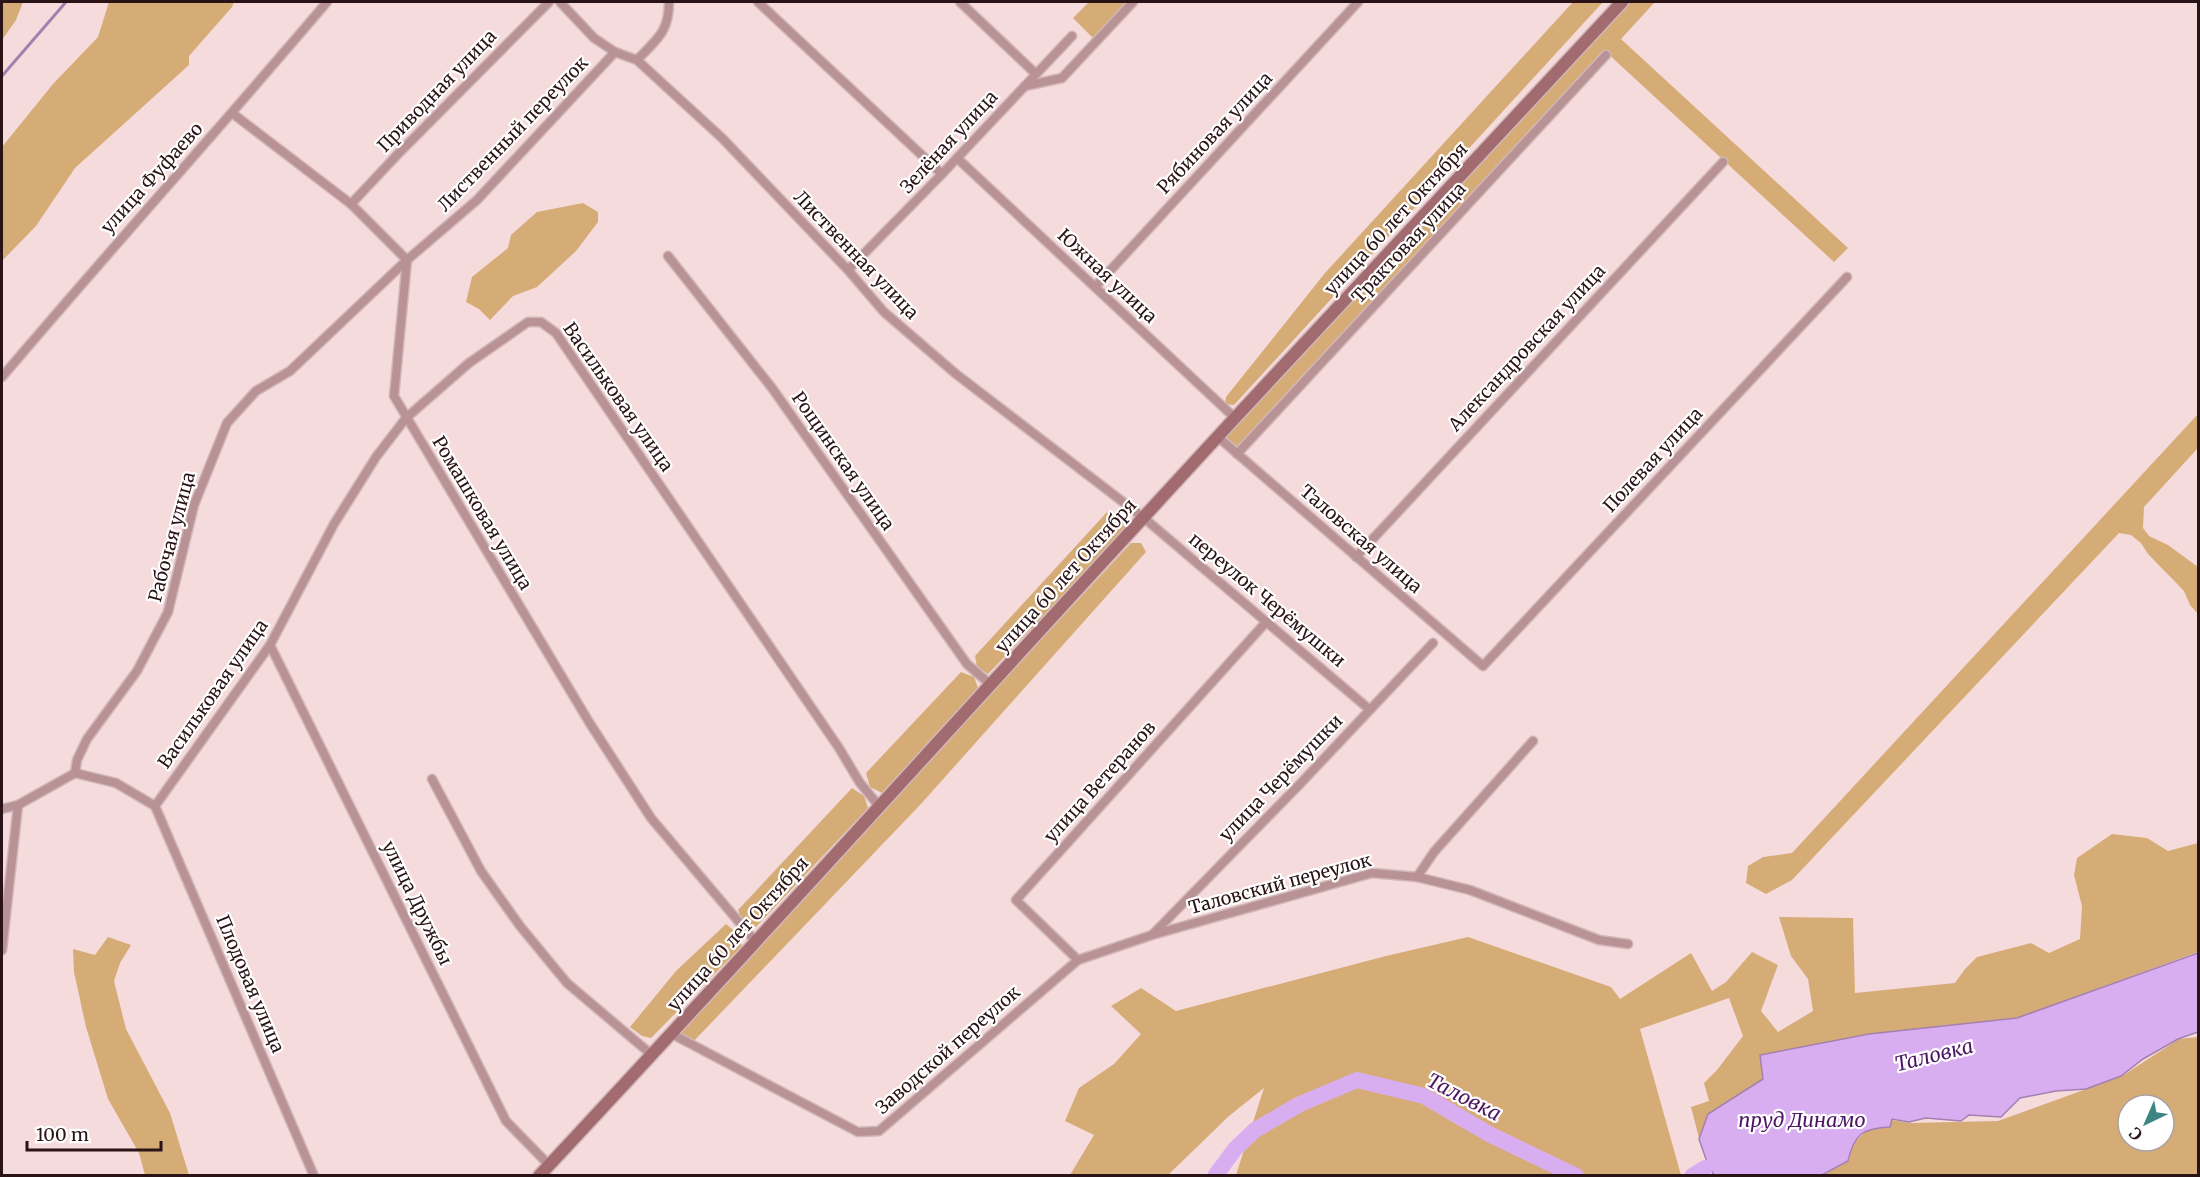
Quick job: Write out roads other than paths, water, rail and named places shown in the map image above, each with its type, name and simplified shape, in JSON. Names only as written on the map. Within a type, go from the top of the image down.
[{"type":"street","name":"улица Фуфаево","points":[[2,377],[327,2]]},
{"type":"street","name":"Приводная улица","points":[[351,204],[549,2]]},
{"type":"street","name":"Лиственная улица","points":[[560,2],[594,38],[615,52],[637,60],[722,138],[848,270],[884,312],[956,374],[1144,518]]},
{"type":"street","points":[[637,60],[660,35],[669,20],[669,2]]},
{"type":"street","points":[[758,2],[942,174]]},
{"type":"street","points":[[960,2],[1036,74]]},
{"type":"street","points":[[1024,86],[1062,78],[1133,2]]},
{"type":"street","name":"Рябиновая улица","points":[[1095,287],[1358,2]]},
{"type":"street","name":"улица 60 лет Октября","points":[[538,1176],[672,1034],[1235,418],[1622,2]]},
{"type":"street","name":"Зелёная улица","points":[[848,270],[1072,36]]},
{"type":"street","name":"Лиственный переулок","points":[[406,260],[477,200],[615,52]]},
{"type":"street","name":"Трактовая улица","points":[[1237,454],[1606,54]]},
{"type":"street","points":[[232,113],[351,204],[406,260]]},
{"type":"street","name":"Южная улица","points":[[957,158],[1235,418]]},
{"type":"street","name":"Александровская улица","points":[[1356,557],[1723,162]]},
{"type":"street","name":"Рощинская улица","points":[[668,256],[772,388],[967,664],[991,685]]},
{"type":"street","name":"Ромашковая улица","points":[[406,260],[394,396],[589,722],[651,818],[755,941]]},
{"type":"street","name":"Рабочая улица","points":[[75,773],[77,760],[87,738],[137,671],[168,612],[194,505],[227,423],[256,391],[291,371],[406,260]]},
{"type":"street","name":"Полевая улица","points":[[1483,666],[1847,277]]},
{"type":"street","name":"Васильковая улица","points":[[155,806],[270,645],[334,524],[376,457],[406,418],[469,363],[528,322],[541,322],[556,333],[860,783],[879,806]]},
{"type":"street","name":"Таловская улица","points":[[1218,437],[1483,666]]},
{"type":"street","name":"переулок Черёмушки","points":[[1144,518],[1369,709]]},
{"type":"street","name":"улица Ветеранов","points":[[1078,960],[1016,900],[1268,621]]},
{"type":"street","name":"улица Черёмушки","points":[[1152,935],[1300,784],[1432,643]]},
{"type":"street","name":"улица Дружбы","points":[[270,645],[506,1121],[549,1165]]},
{"type":"street","points":[[1417,877],[1434,852],[1533,741]]},
{"type":"street","points":[[2,809],[18,805],[75,773],[116,783],[155,806]]},
{"type":"street","points":[[432,779],[481,872],[520,926],[567,983],[651,1054]]},
{"type":"street","points":[[2,950],[18,805]]},
{"type":"street","name":"Плодовая улица","points":[[155,806],[314,1176]]},
{"type":"street","name":"Таловский переулок","points":[[1078,960],[1152,935],[1372,873],[1417,877],[1470,890],[1599,940],[1628,944]]},
{"type":"street","name":"Заводской переулок","points":[[672,1034],[858,1132],[879,1131],[1078,960]]},
{"type":"water","name":"пруд Динамо","points":[[2198,953],[2198,1032],[2178,1039],[2143,1059],[2121,1076],[2086,1089],[2056,1091],[2020,1098],[2001,1117],[1969,1115],[1961,1121],[1926,1118],[1909,1122],[1892,1119],[1890,1127],[1873,1129],[1861,1134],[1853,1144],[1848,1161],[1822,1175],[1714,1175],[1708,1165],[1699,1139],[1708,1114],[1763,1079],[1760,1055],[1869,1034],[2017,1018]]},
{"type":"waterway","points":[[2,76],[66,2]]},
{"type":"waterway","name":"Таловка","points":[[1215,1176],[1235,1149],[1255,1130],[1300,1104],[1357,1080],[1424,1096],[1489,1134],[1576,1176]]},
{"type":"waterway","name":"Таловка","points":[[1692,1176],[1705,1168]]}]
